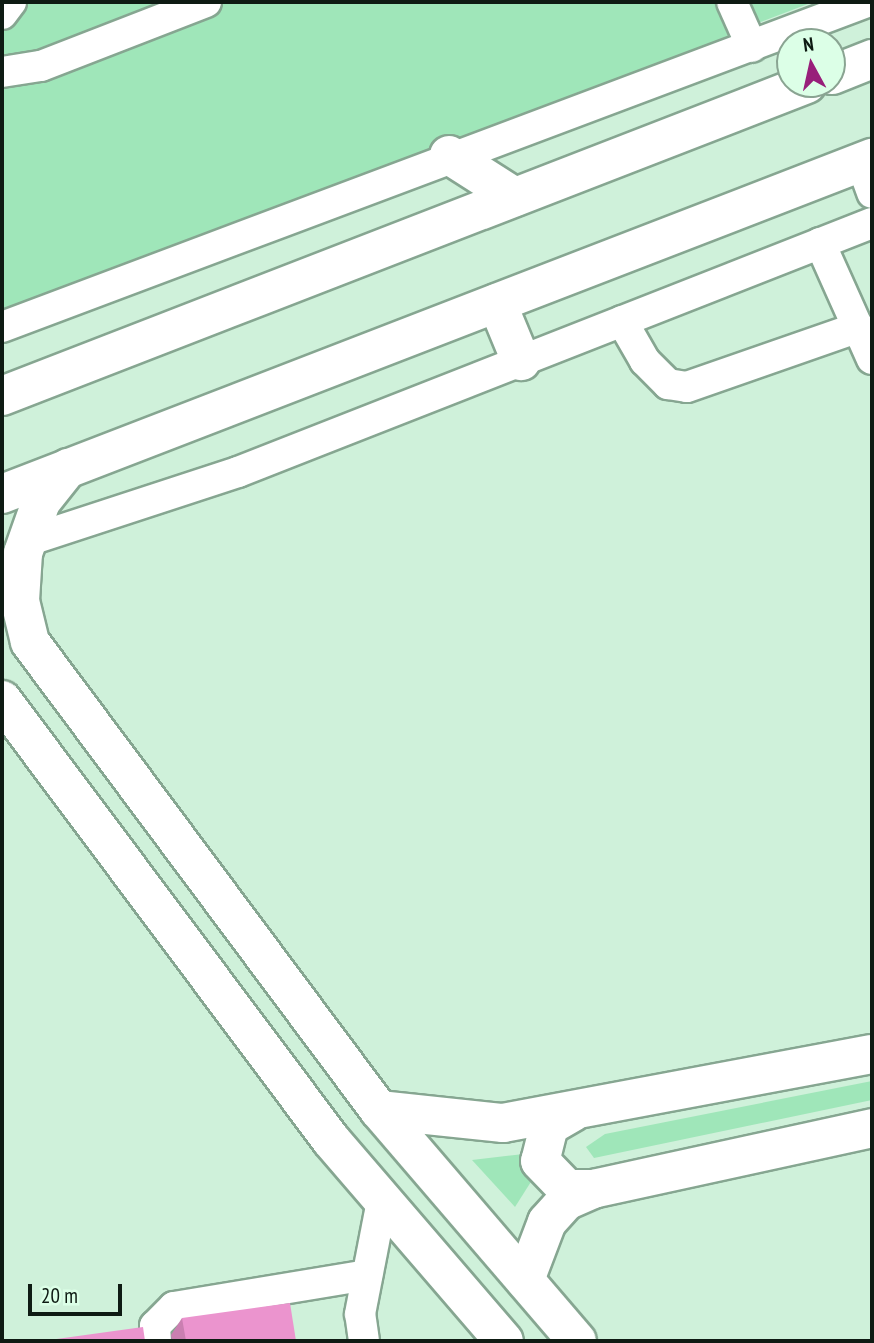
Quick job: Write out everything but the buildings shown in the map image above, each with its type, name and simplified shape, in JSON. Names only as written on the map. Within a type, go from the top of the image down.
[{"type":"main road","points":[[846,69],[872,59]]},
{"type":"main road","points":[[2,396],[776,96]]},
{"type":"main road","points":[[449,155],[514,197]]},
{"type":"main road","points":[[2,494],[497,303],[869,171]]},
{"type":"main road","points":[[497,303],[521,361]]},
{"type":"main road","points":[[30,642],[20,601],[26,541],[41,502],[68,468]]},
{"type":"main road","points":[[2,615],[30,642],[379,1110],[577,1341]]},
{"type":"main road","points":[[2,700],[382,1201],[504,1341]]},
{"type":"main road","points":[[379,1110],[461,1123],[573,1112],[872,1054]]},
{"type":"main road","points":[[573,1112],[549,1126],[540,1161],[567,1189],[593,1189],[872,1128]]},
{"type":"main road","points":[[525,1280],[547,1222],[566,1202],[593,1189]]},
{"type":"street","points":[[2,14],[11,2]]},
{"type":"street","points":[[2,72],[41,66],[206,2]]},
{"type":"street","points":[[732,2],[752,47]]},
{"type":"street","points":[[2,327],[449,155],[752,47],[867,2]]},
{"type":"street","points":[[26,541],[238,472],[872,223]]},
{"type":"street","points":[[820,243],[872,359]]},
{"type":"street","points":[[622,321],[645,361],[668,384],[687,387],[859,327]]},
{"type":"street","points":[[364,1341],[360,1314],[382,1201]]},
{"type":"street","points":[[156,1341],[155,1326],[174,1307],[367,1275]]},
{"type":"green space","points":[[2,2],[813,2],[745,28],[752,47],[2,327]]},
{"type":"green space","points":[[872,1081],[872,1100],[594,1158],[586,1147],[605,1134]]},
{"type":"green space","points":[[524,1154],[534,1177],[515,1207],[472,1160]]}]
